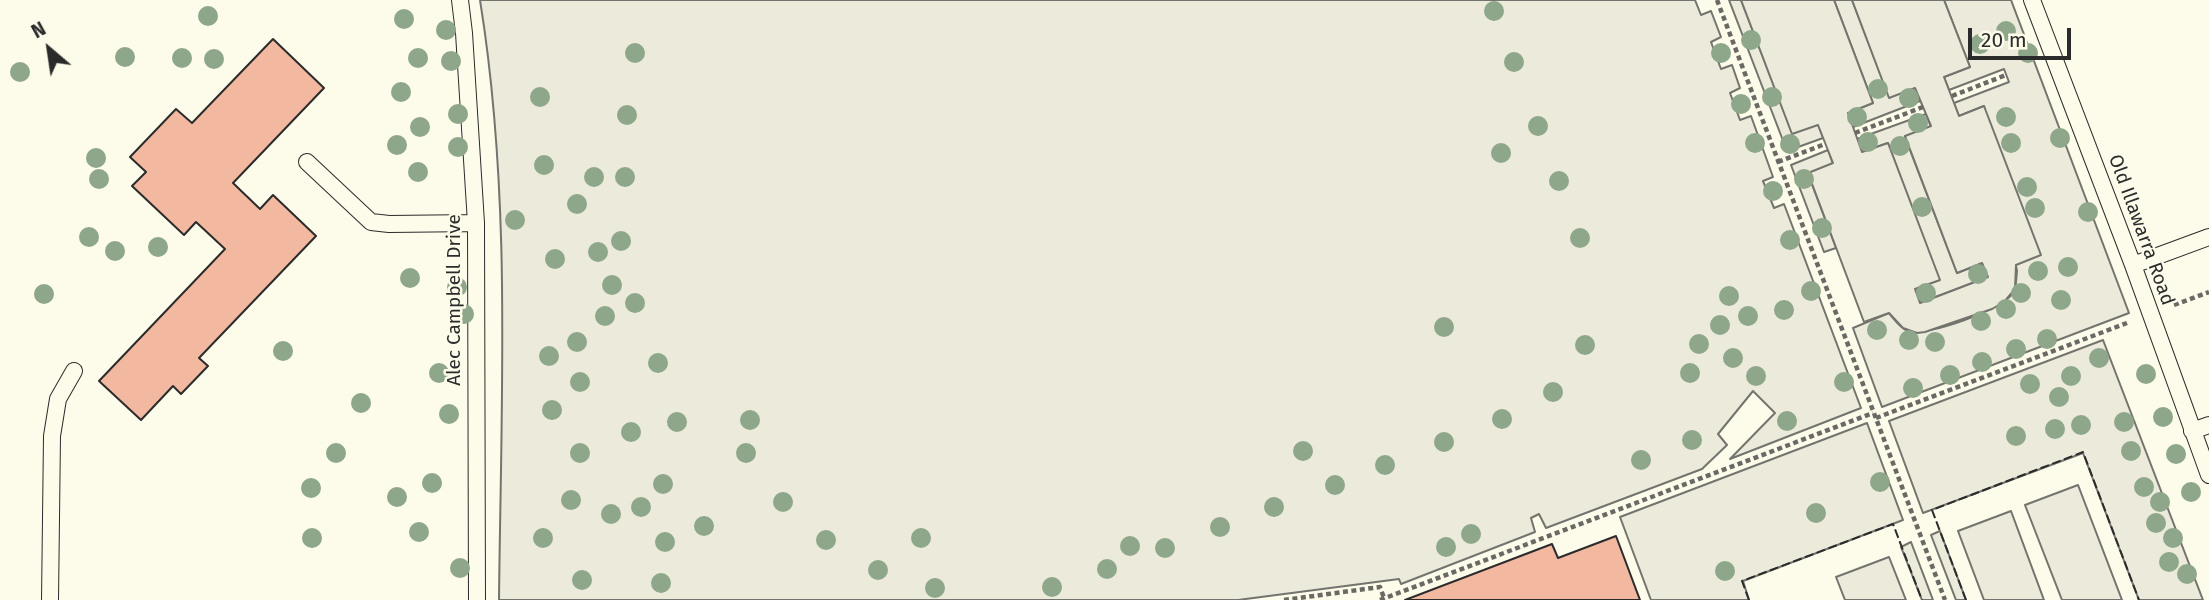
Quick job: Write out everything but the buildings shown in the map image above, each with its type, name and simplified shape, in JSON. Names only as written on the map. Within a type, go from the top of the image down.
[{"type":"lane","name":"Alec Campbell Drive","points":[[460,0],[476,223],[477,600]]},
{"type":"lane","name":"Old Illawarra Road","points":[[2032,0],[2133,265],[2209,475]]},
{"type":"lane","points":[[307,162],[371,222],[476,223]]},
{"type":"lane","points":[[2133,265],[2209,237]]},
{"type":"lane","points":[[50,600],[52,436],[58,398],[74,371]]},
{"type":"lane","points":[[2192,431],[2209,425]]},
{"type":"path","points":[[1717,0],[1944,600]]},
{"type":"path","points":[[1952,96],[2007,75]]},
{"type":"path","points":[[1855,133],[1923,107]]},
{"type":"path","points":[[1778,162],[1825,144]]},
{"type":"path","points":[[1284,600],[1380,587],[1382,599],[2209,292]]},
{"type":"shaded area","points":[[480,0],[1695,0],[1701,15],[1711,11],[1721,37],[1711,42],[1721,69],[1732,65],[1740,88],[1730,93],[1740,120],[1751,116],[1773,177],[1763,181],[1774,208],[1784,204],[1861,408],[1730,459],[1775,413],[1753,391],[1718,434],[1727,445],[1702,469],[1546,528],[1539,514],[1531,518],[1535,532],[1401,584],[1399,579],[1238,600],[499,600],[501,224],[490,74]]},
{"type":"shaded area","points":[[1729,0],[1741,0],[1792,133],[1818,124],[1823,138],[1787,151]]},
{"type":"shaded area","points":[[1741,0],[1834,0],[1873,103],[1848,113],[1862,152],[1888,143],[1940,280],[1915,289],[1920,303],[1988,277],[1982,263],[1957,273],[1905,136],[1931,126],[1915,88],[1889,98],[1852,0],[1944,0],[1970,67],[1944,77],[1959,116],[1984,106],[2041,255],[2016,265],[2015,289],[2004,302],[1992,309],[1925,332],[1917,333],[1903,328],[1889,313],[1864,322],[1808,173],[1833,163],[1818,125],[1792,134]]},
{"type":"shaded area","points":[[1834,0],[1852,0],[1889,97],[1915,87],[1920,101],[1853,127],[1848,113],[1873,103]]},
{"type":"shaded area","points":[[1944,0],[2011,0],[2129,313],[1882,407],[1853,328],[1889,313],[1908,331],[1918,332],[1947,326],[1995,307],[2013,293],[2016,285],[2017,271],[1984,106],[1959,116],[1954,103],[2009,82],[2004,69],[1949,90],[1944,77],[1970,67]]},
{"type":"shaded area","points":[[1926,114],[1931,127],[1905,137],[1957,273],[1983,263],[1988,277],[1920,303],[1914,289],[1939,280],[1888,143],[1862,152],[1857,139]]},
{"type":"shaded area","points":[[1828,150],[1833,164],[1808,174],[1836,248],[1824,252],[1791,165]]},
{"type":"shaded area","points":[[2103,340],[2203,600],[2139,600],[2083,453],[1923,513],[1889,421]]},
{"type":"shaded area","points":[[1867,423],[1903,520],[1743,581],[1749,600],[1651,600],[1620,517]]},
{"type":"shaded area","points":[[2078,485],[2122,600],[2062,600],[2025,505]]},
{"type":"shaded area","points":[[2011,511],[2044,600],[1984,600],[1958,531]]},
{"type":"shaded area","points":[[1940,531],[1966,600],[1956,600],[1931,535]]},
{"type":"shaded area","points":[[1911,542],[1933,600],[1922,600],[1901,547]]},
{"type":"shaded area","points":[[1889,557],[1906,600],[1845,600],[1836,577]]},
{"type":"fence","points":[[1966,600],[1932,510],[2083,452],[2139,600]]},
{"type":"fence","points":[[1749,600],[1742,581],[1893,524],[1922,600]]}]
